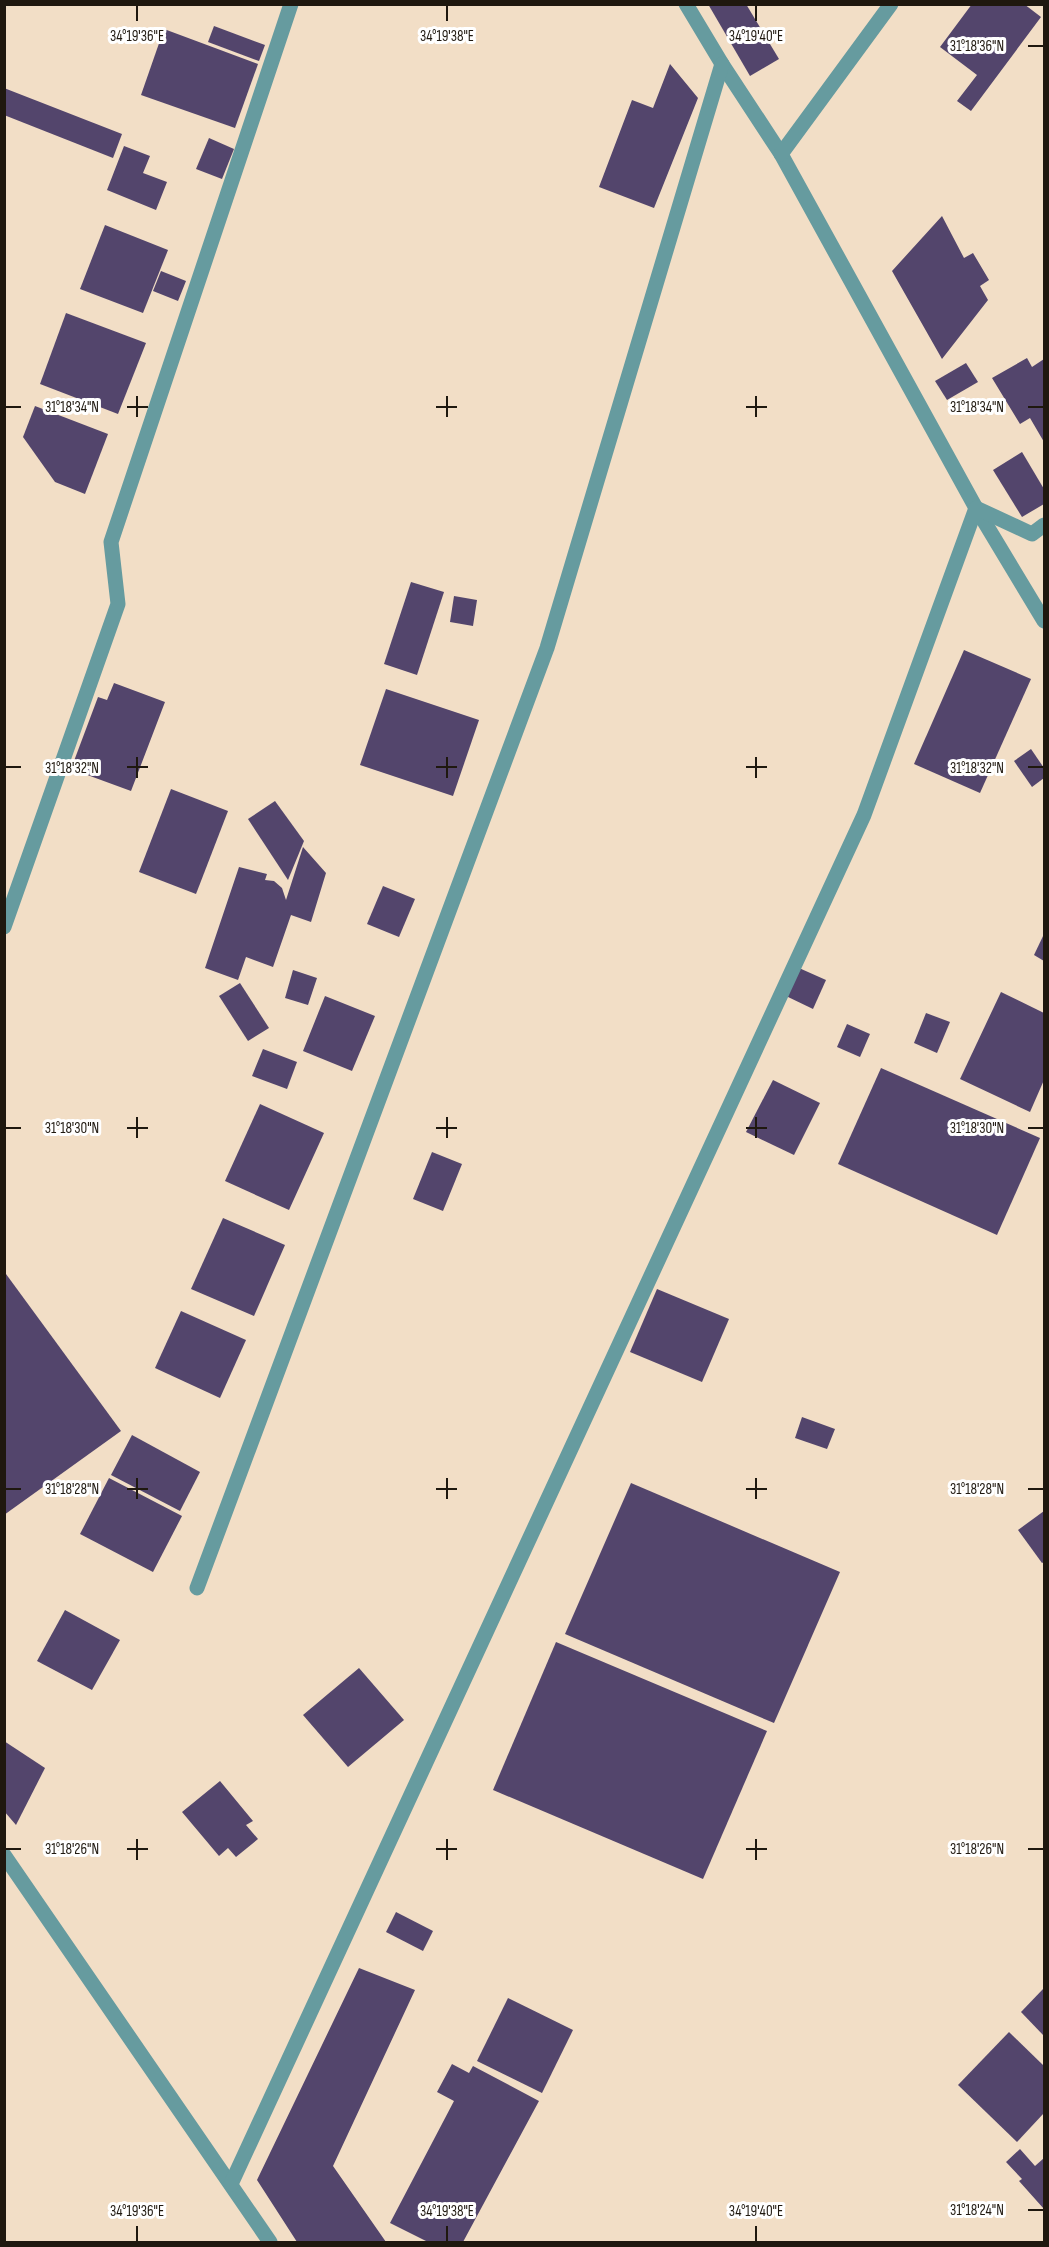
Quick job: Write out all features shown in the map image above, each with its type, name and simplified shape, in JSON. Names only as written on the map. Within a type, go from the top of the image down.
[{"type":"street","points":[[4,927],[118,604],[111,542],[291,4]]},
{"type":"street","points":[[686,4],[781,154],[976,508],[1044,621]]},
{"type":"street","points":[[781,154],[891,4]]},
{"type":"street","points":[[197,1588],[548,648],[722,64]]},
{"type":"street","points":[[976,508],[1032,534],[1044,525]]},
{"type":"street","points":[[231,2184],[864,815],[976,508]]},
{"type":"street","points":[[4,1855],[270,2242]]},
{"type":"building","points":[[708,4],[746,4],[779,59],[750,76]]},
{"type":"building","points":[[972,4],[1024,4],[1041,17],[971,111],[957,101],[977,75],[940,47]]},
{"type":"building","points":[[214,26],[265,45],[259,61],[208,42]]},
{"type":"building","points":[[164,29],[258,64],[235,128],[141,95]]},
{"type":"building","points":[[670,64],[698,98],[654,208],[599,187],[632,100],[653,108]]},
{"type":"building","points":[[4,88],[122,134],[113,158],[4,115]]},
{"type":"building","points":[[209,138],[234,149],[222,179],[196,169]]},
{"type":"building","points":[[124,146],[150,156],[143,173],[167,182],[156,210],[107,190]]},
{"type":"building","points":[[942,216],[964,258],[973,253],[989,280],[980,286],[988,300],[942,359],[892,271]]},
{"type":"building","points":[[105,225],[168,250],[143,313],[80,289]]},
{"type":"building","points":[[161,271],[186,281],[178,301],[153,291]]},
{"type":"building","points":[[66,313],[146,343],[118,414],[40,384]]},
{"type":"building","points":[[1027,358],[1032,367],[1044,359],[1044,442],[1030,418],[1020,424],[992,378]]},
{"type":"building","points":[[966,363],[978,382],[947,400],[935,381]]},
{"type":"building","points":[[35,406],[108,434],[85,494],[55,482],[23,437]]},
{"type":"building","points":[[1022,452],[1044,489],[1044,504],[1022,517],[993,470]]},
{"type":"building","points":[[411,582],[444,592],[417,675],[384,664]]},
{"type":"building","points":[[454,596],[477,600],[473,626],[450,622]]},
{"type":"building","points":[[964,650],[1031,679],[980,793],[914,764]]},
{"type":"building","points":[[114,683],[165,702],[131,791],[71,769],[98,697],[107,700]]},
{"type":"building","points":[[386,689],[479,720],[453,796],[360,765]]},
{"type":"building","points":[[1031,749],[1044,768],[1044,778],[1032,787],[1014,761]]},
{"type":"building","points":[[171,789],[228,811],[196,894],[139,872]]},
{"type":"building","points":[[275,801],[304,841],[288,880],[248,819]]},
{"type":"building","points":[[303,847],[326,873],[311,922],[291,915],[273,967],[246,957],[238,980],[205,968],[239,867],[267,874],[265,880],[274,881],[282,888],[286,900]]},
{"type":"building","points":[[383,886],[415,899],[399,937],[367,924]]},
{"type":"building","points":[[1044,934],[1044,961],[1034,955]]},
{"type":"building","points":[[799,968],[826,980],[813,1009],[786,996]]},
{"type":"building","points":[[293,970],[317,978],[308,1005],[285,998]]},
{"type":"building","points":[[240,983],[269,1028],[248,1041],[219,996]]},
{"type":"building","points":[[1001,992],[1044,1013],[1044,1080],[1030,1112],[960,1079]]},
{"type":"building","points":[[325,996],[375,1016],[352,1071],[303,1051]]},
{"type":"building","points":[[926,1013],[950,1022],[937,1053],[914,1043]]},
{"type":"building","points":[[847,1024],[870,1034],[860,1057],[837,1047]]},
{"type":"building","points":[[263,1049],[297,1062],[287,1089],[252,1076]]},
{"type":"building","points":[[881,1068],[1040,1138],[997,1235],[838,1164]]},
{"type":"building","points":[[773,1080],[820,1103],[794,1155],[746,1132]]},
{"type":"building","points":[[260,1104],[324,1133],[289,1210],[225,1181]]},
{"type":"building","points":[[432,1152],[462,1164],[443,1211],[413,1199]]},
{"type":"building","points":[[223,1218],[285,1245],[254,1316],[191,1289]]},
{"type":"building","points":[[6,1274],[121,1431],[4,1515],[4,1275]]},
{"type":"building","points":[[657,1289],[729,1319],[702,1382],[630,1352]]},
{"type":"building","points":[[181,1311],[246,1340],[220,1398],[155,1368]]},
{"type":"building","points":[[802,1417],[835,1429],[827,1449],[795,1438]]},
{"type":"building","points":[[132,1435],[200,1472],[180,1511],[111,1475]]},
{"type":"building","points":[[109,1478],[182,1516],[153,1572],[80,1534]]},
{"type":"building","points":[[631,1483],[840,1572],[774,1723],[565,1634]]},
{"type":"building","points":[[1044,1511],[1044,1562],[1042,1563],[1018,1530]]},
{"type":"building","points":[[65,1610],[120,1640],[92,1690],[37,1661]]},
{"type":"building","points":[[556,1642],[767,1731],[703,1879],[493,1790]]},
{"type":"building","points":[[359,1668],[404,1720],[348,1767],[303,1715]]},
{"type":"building","points":[[4,1741],[45,1768],[16,1825],[4,1811]]},
{"type":"building","points":[[220,1781],[253,1821],[246,1825],[258,1839],[236,1857],[228,1848],[219,1856],[182,1812]]},
{"type":"building","points":[[396,1912],[433,1931],[423,1951],[386,1932]]},
{"type":"building","points":[[359,1968],[415,1990],[333,2166],[386,2242],[297,2242],[257,2180]]},
{"type":"building","points":[[1044,1988],[1044,2036],[1021,2012]]},
{"type":"building","points":[[508,1998],[573,2030],[542,2093],[477,2061]]},
{"type":"building","points":[[1009,2032],[1044,2066],[1044,2113],[1017,2142],[958,2085]]},
{"type":"building","points":[[452,2064],[469,2073],[473,2066],[539,2101],[463,2242],[428,2242],[390,2223],[454,2101],[437,2092]]},
{"type":"building","points":[[1020,2149],[1035,2166],[1044,2158],[1044,2209],[1019,2181],[1022,2179],[1006,2162]]}]
